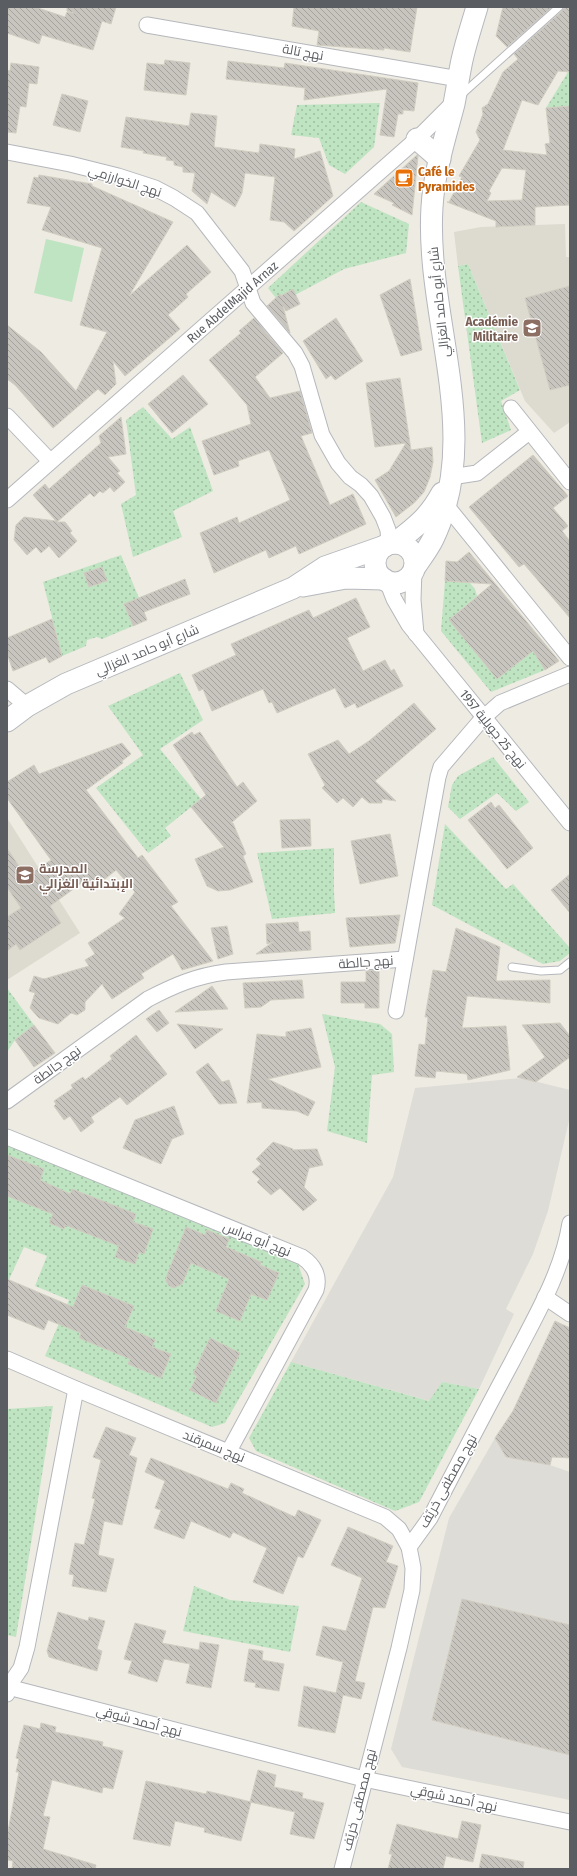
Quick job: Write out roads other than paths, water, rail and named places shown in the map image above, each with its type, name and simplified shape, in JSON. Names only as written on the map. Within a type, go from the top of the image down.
[{"type":"main road","points":[[463,58],[465,7]]},
{"type":"main road","points":[[463,58],[477,7]]},
{"type":"main road","name":"شارع أبو حامد الغزالي","points":[[414,568],[432,541],[445,504],[451,477],[454,434],[452,407],[433,268],[432,208],[435,178],[463,58]]},
{"type":"main road","points":[[417,139],[440,159]]},
{"type":"main road","name":"شارع أبو حامد الغزالي","points":[[7,721],[27,706],[66,684],[292,588],[325,567],[390,544],[417,526],[433,510],[451,477]]},
{"type":"main road","points":[[390,544],[406,546],[414,555],[414,568],[406,579],[394,583],[386,580],[377,571],[376,559],[378,554],[390,544]]},
{"type":"main road","name":"شارع أبو حامد الغزالي","points":[[292,588],[346,578],[386,580]]},
{"type":"street","name":"نهج تالة","points":[[147,26],[459,78]]},
{"type":"street","name":"Rue AbdelMajid Arnaz","points":[[7,500],[417,139],[454,101]]},
{"type":"street","name":"نهج الخوارزمي","points":[[7,152],[70,164],[118,176],[155,188],[197,213],[242,271],[254,303],[299,360],[304,372],[322,436],[342,468],[371,496],[384,516],[390,544]]},
{"type":"street","points":[[511,408],[570,482]]},
{"type":"street","points":[[7,416],[50,461]]},
{"type":"street","points":[[451,477],[477,473],[529,432]]},
{"type":"street","points":[[445,504],[570,658]]},
{"type":"street","points":[[414,568],[416,634]]},
{"type":"street","name":"نهج 25 جويلية 1957","points":[[386,580],[394,599],[416,634],[570,823]]},
{"type":"street","name":"نهج جالطة","points":[[7,1101],[148,999],[188,980],[204,975],[226,972],[405,960],[441,767],[483,718],[500,703],[570,674]]},
{"type":"street","points":[[7,689],[27,706]]},
{"type":"street","points":[[396,1012],[405,960]]},
{"type":"street","name":"نهج أبو فراس","points":[[7,1137],[302,1258],[310,1263],[317,1277],[316,1290],[229,1451]]},
{"type":"street","name":"نهج مصطفى خريّف","points":[[342,1869],[399,1648],[412,1590],[413,1568],[409,1547],[430,1518],[545,1297],[558,1269],[567,1241],[570,1223]]},
{"type":"street","points":[[545,1297],[570,1314]]},
{"type":"street","name":"نهج سمرقند","points":[[7,1359],[385,1517],[399,1529],[409,1547]]},
{"type":"street","name":"نهج أحمد شوقي","points":[[76,1389],[27,1647],[21,1668],[8,1691],[364,1779],[570,1822]]},
{"type":"lane","points":[[454,101],[559,7]]},
{"type":"lane","points":[[512,967],[541,971],[560,970],[570,962]]},
{"type":"place","name":"Café le Pyramides","points":[[404,178]]},
{"type":"place","name":"Académie Militaire","points":[[532,328]]},
{"type":"place","name":"المدرسة الإبتدائية الغزالي","points":[[25,875]]}]
